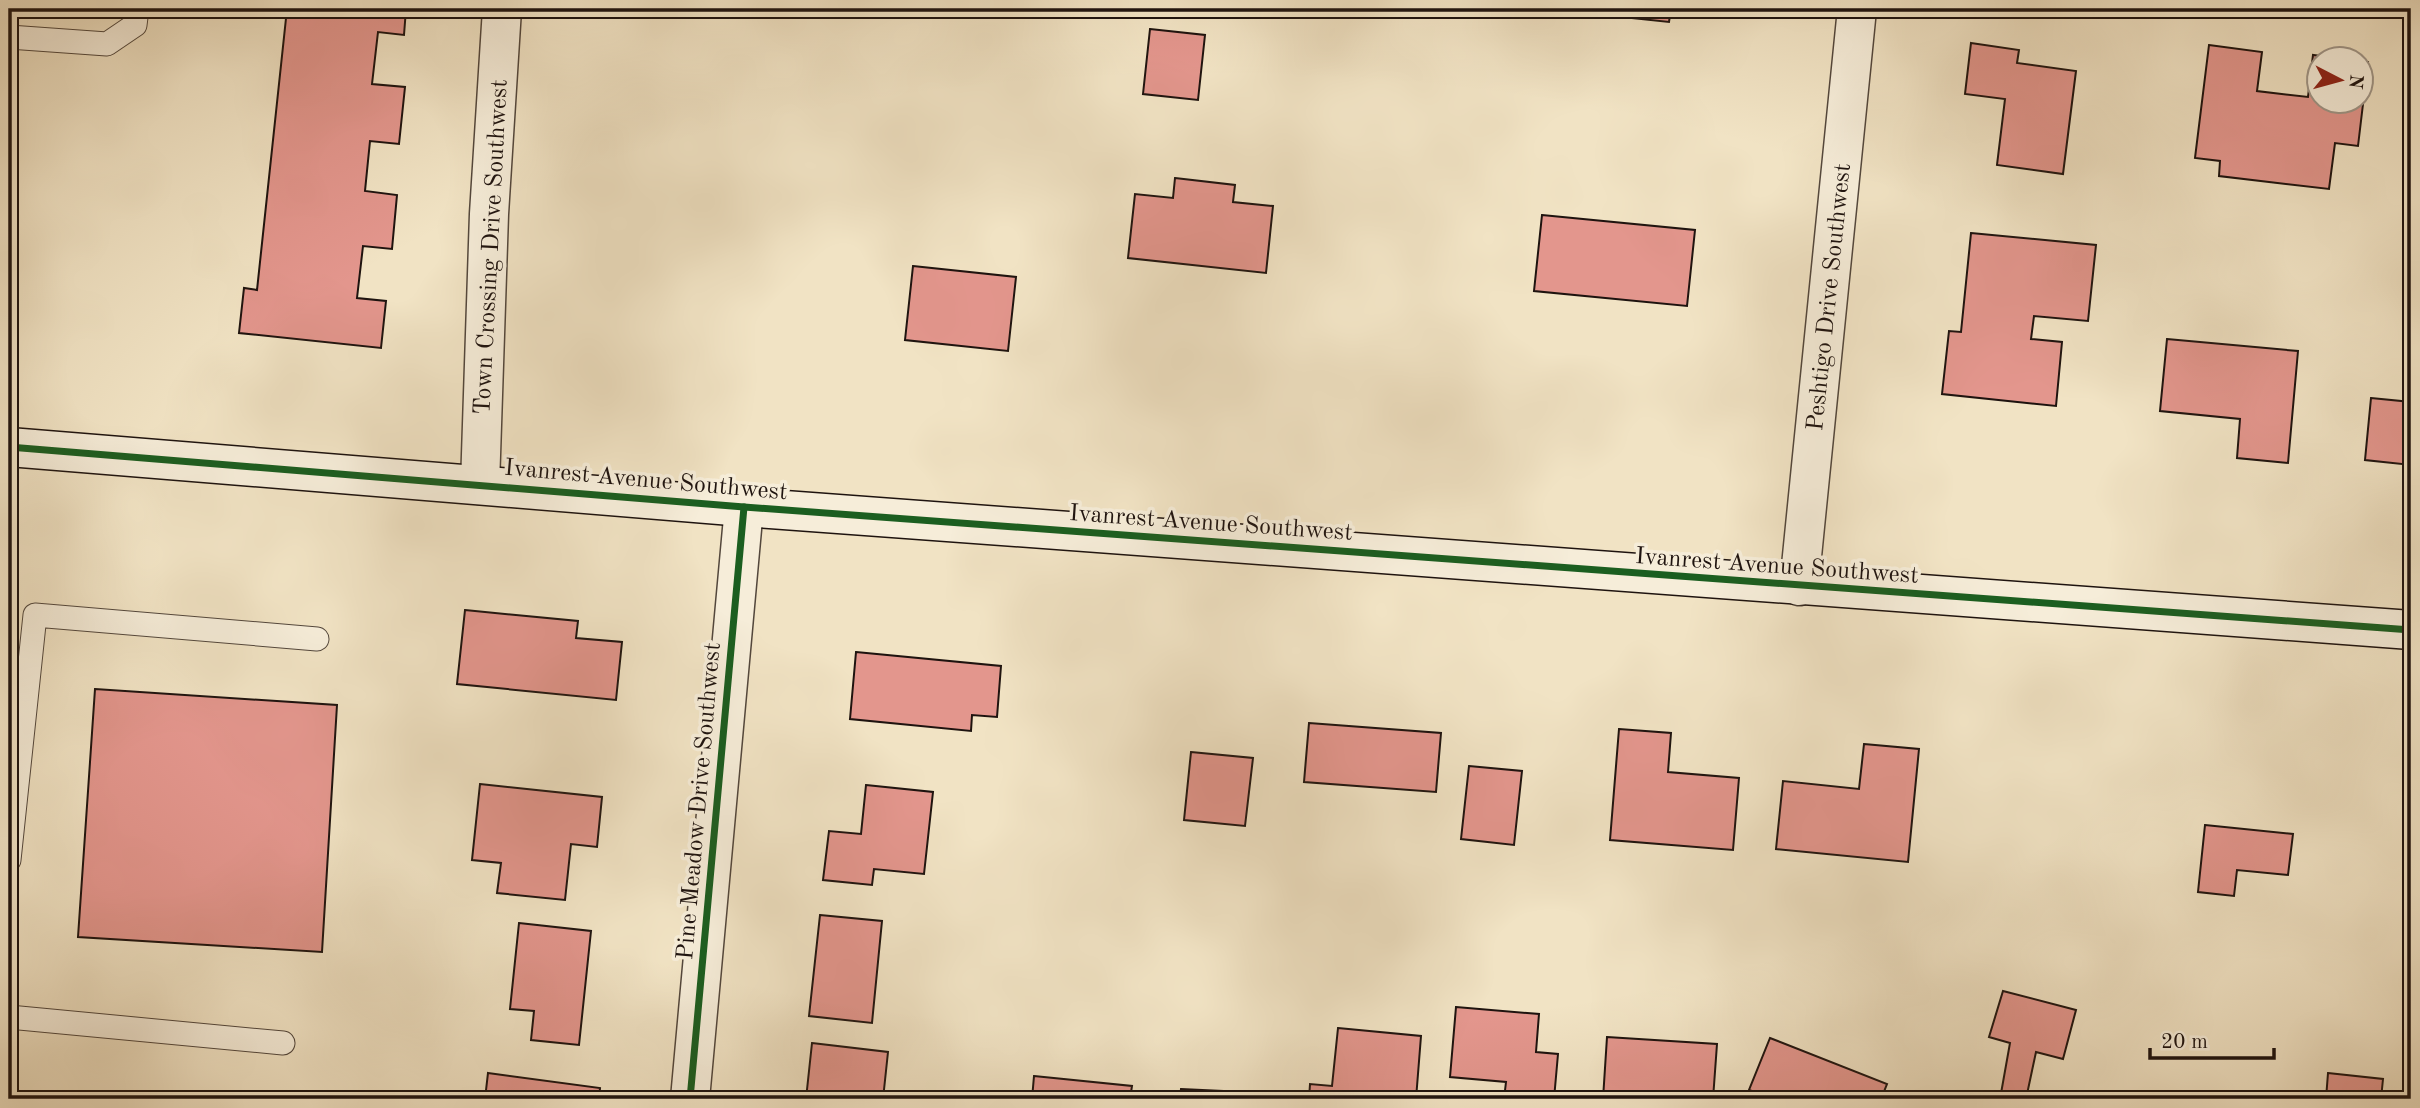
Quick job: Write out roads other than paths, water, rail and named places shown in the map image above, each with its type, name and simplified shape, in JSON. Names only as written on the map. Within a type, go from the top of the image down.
[{"type":"street","name":"Town Crossing Drive Southwest","points":[[480,485],[489,214],[502,9]]},
{"type":"street","name":"Peshtigo Drive Southwest","points":[[1799,586],[1857,9]]},
{"type":"street","name":"Ivanrest Avenue Southwest","points":[[9,447],[744,507],[2411,630]]},
{"type":"street","name":"Pine Meadow Drive Southwest","points":[[690,1099],[744,507]]},
{"type":"lane","points":[[9,37],[107,44],[135,25],[137,9]]},
{"type":"lane","points":[[9,860],[10,811],[35,615],[317,639]]},
{"type":"lane","points":[[9,1017],[283,1043]]}]
